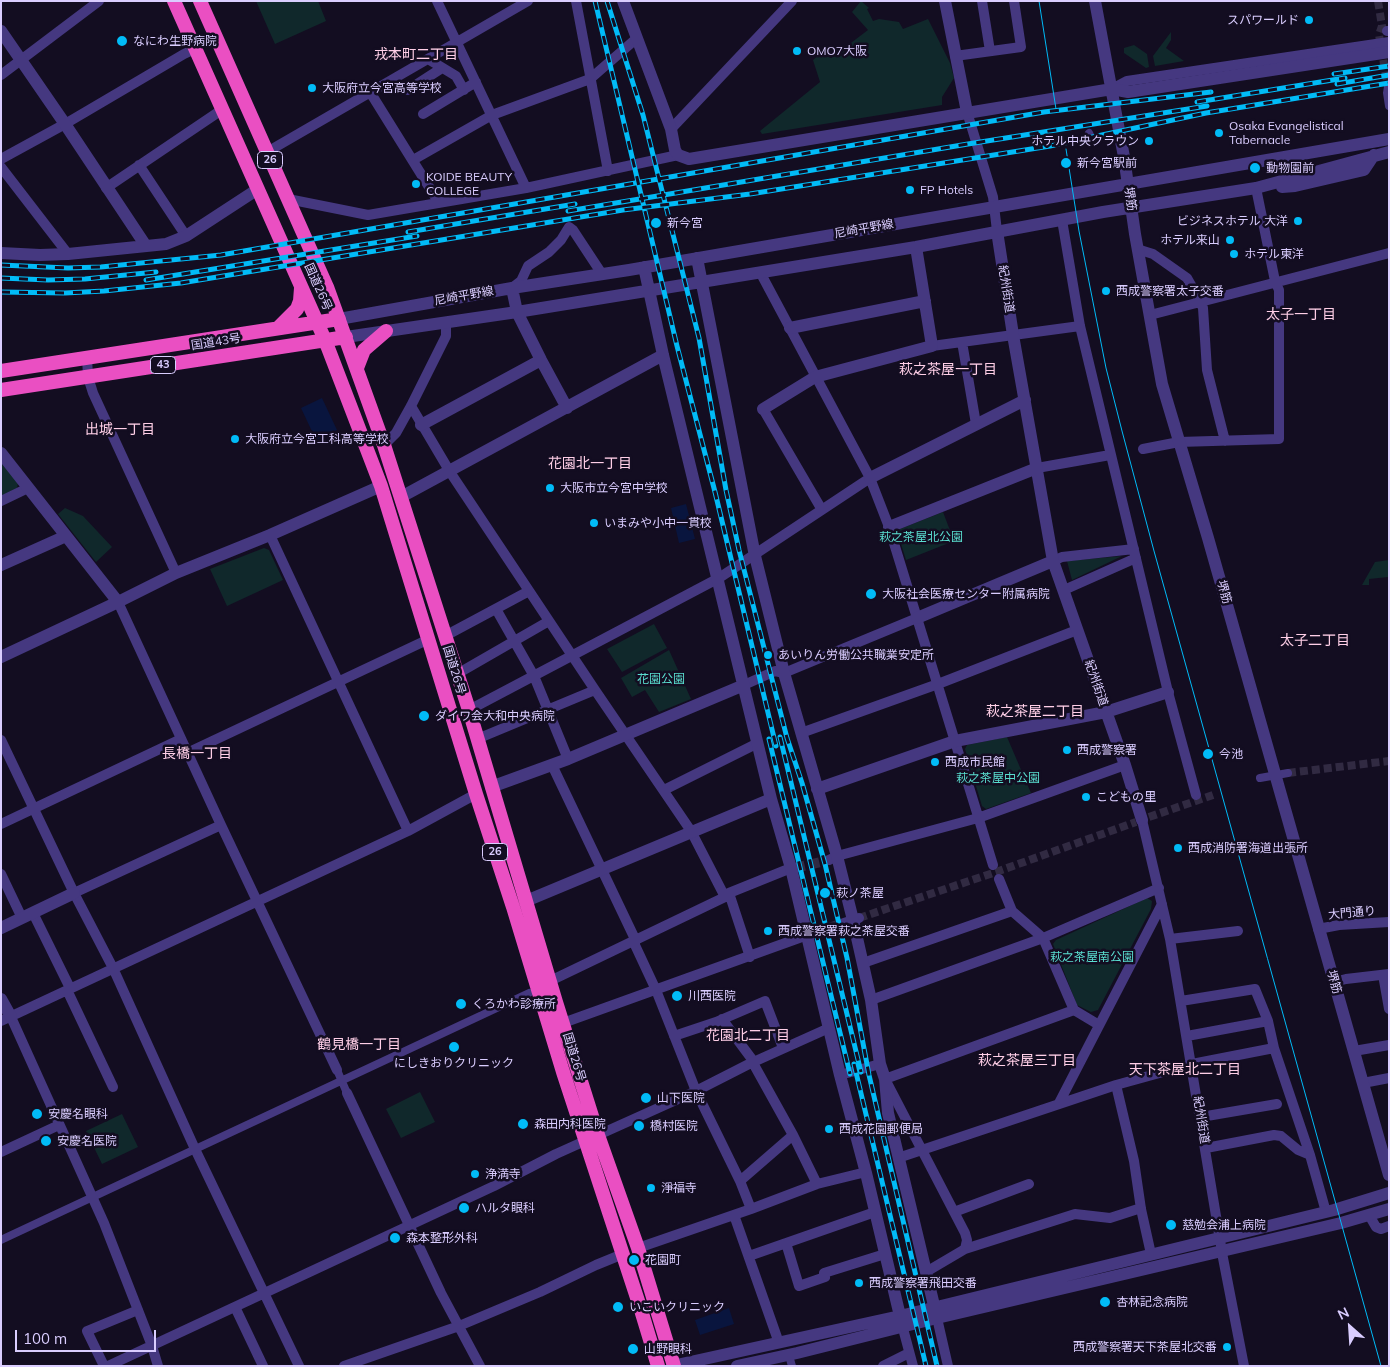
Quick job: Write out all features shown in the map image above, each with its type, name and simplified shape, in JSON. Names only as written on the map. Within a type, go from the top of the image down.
[{"type":"highway","name":"国道26号","points":[[174,1],[325,340],[381,486],[585,1141],[658,1366]]},
{"type":"highway","name":"国道26号","points":[[200,1],[327,286],[384,444],[469,710],[563,1024],[598,1135],[638,1248],[673,1366]]},
{"type":"highway","points":[[278,328],[298,309],[301,285]]},
{"type":"highway","name":"国道43号","points":[[1,371],[339,319]]},
{"type":"highway","points":[[357,368],[364,350],[386,331]]},
{"type":"highway","name":"国道43号","points":[[1,390],[346,336]]},
{"type":"street","points":[[1,75],[99,1]]},
{"type":"street","points":[[437,1],[526,188]]},
{"type":"street","points":[[267,152],[528,1]]},
{"type":"street","points":[[576,1],[608,170]]},
{"type":"street","points":[[623,1],[671,129],[678,155]]},
{"type":"street","points":[[671,129],[792,1]]},
{"type":"street","name":"紀州街道","points":[[945,1],[967,112],[983,160],[994,207],[1013,335],[1054,560],[1125,765],[1142,820],[1159,888],[1182,1001],[1222,1250],[1244,1366]]},
{"type":"street","points":[[982,1],[990,51]]},
{"type":"street","points":[[955,56],[1021,47],[1014,1]]},
{"type":"street","name":"堺筋","points":[[1095,1],[1112,89],[1137,249],[1162,384],[1281,774],[1318,929],[1363,1083],[1384,1141],[1389,1175]]},
{"type":"street","points":[[1,31],[146,246]]},
{"type":"street","points":[[413,160],[492,116],[590,79],[637,38]]},
{"type":"street","points":[[288,199],[368,215],[526,188],[678,155],[689,159],[697,158],[1112,89],[1127,81],[1389,42]]},
{"type":"street","points":[[1,159],[195,49]]},
{"type":"street","points":[[1112,89],[1128,92],[1389,52]]},
{"type":"street","points":[[428,60],[456,76],[464,90]]},
{"type":"street","points":[[408,90],[442,68]]},
{"type":"street","points":[[424,114],[476,82]]},
{"type":"street","points":[[1388,87],[1389,106]]},
{"type":"street","points":[[370,92],[440,203]]},
{"type":"street","points":[[106,188],[223,109]]},
{"type":"street","name":"尼崎平野線","points":[[339,319],[1389,139]]},
{"type":"street","name":"尼崎平野線","points":[[346,336],[517,312],[916,247],[997,231],[1256,188],[1270,184],[1281,187],[1295,186],[1364,170],[1374,155],[1389,152]]},
{"type":"street","points":[[139,165],[186,236]]},
{"type":"street","points":[[1,167],[68,254]]},
{"type":"street","points":[[1143,449],[1179,442],[1279,439],[1279,290],[1275,281],[1256,188]]},
{"type":"street","points":[[1,253],[68,254],[166,244],[186,236],[258,189]]},
{"type":"street","points":[[1062,220],[1080,326],[1168,692],[1196,795]]},
{"type":"street","points":[[567,408],[517,312],[512,288],[521,281],[528,266],[549,252],[561,240],[569,227],[573,230],[602,274]]},
{"type":"street","points":[[916,247],[932,346]]},
{"type":"street","points":[[1137,249],[1153,254],[1187,278],[1200,301],[1203,308],[1207,370],[1225,441]]},
{"type":"street","points":[[1150,315],[1275,281],[1389,253]]},
{"type":"street","points":[[697,258],[754,556],[784,673],[817,789],[833,858],[863,963],[871,1000],[880,1064],[885,1079],[923,1150],[967,1240],[965,1248]]},
{"type":"street","points":[[644,268],[663,355],[719,578],[771,799],[793,868],[810,935],[840,1075],[866,1172],[913,1366]]},
{"type":"street","points":[[760,272],[870,478],[889,527],[993,865]]},
{"type":"street","points":[[790,328],[925,301]]},
{"type":"street","points":[[384,444],[396,433],[411,406],[446,336],[446,322]]},
{"type":"street","points":[[822,510],[763,409],[815,377],[932,346],[1080,326]]},
{"type":"street","points":[[962,342],[976,424]]},
{"type":"street","points":[[402,497],[663,355]]},
{"type":"street","points":[[87,357],[88,377],[93,393],[176,573]]},
{"type":"street","points":[[422,425],[541,360]]},
{"type":"street","points":[[469,710],[719,578],[870,478],[1025,400]]},
{"type":"street","points":[[411,406],[450,472],[691,831],[727,895],[750,957]]},
{"type":"street","points":[[1,453],[118,602],[221,826],[441,1293],[480,1366]]},
{"type":"street","points":[[889,527],[1037,468],[1110,454]]},
{"type":"street","points":[[1,657],[176,573],[270,535],[381,486]]},
{"type":"street","points":[[1,501],[28,488]]},
{"type":"street","points":[[270,535],[408,831]]},
{"type":"street","points":[[1,566],[66,536]]},
{"type":"street","points":[[491,787],[568,759],[775,671],[784,673],[1062,557],[1135,554]]},
{"type":"street","points":[[1064,590],[1135,554]]},
{"type":"street","points":[[445,636],[529,590]]},
{"type":"street","points":[[496,609],[534,676],[568,759]]},
{"type":"street","points":[[457,674],[549,621]]},
{"type":"street","points":[[801,733],[938,684],[1077,630]]},
{"type":"street","points":[[188,753],[429,639]]},
{"type":"street","points":[[477,739],[595,690]]},
{"type":"street","points":[[817,789],[954,742],[1106,712],[1168,692]]},
{"type":"street","points":[[1,824],[181,739]]},
{"type":"street","points":[[1,741],[74,893],[113,968],[195,1149],[300,1366]]},
{"type":"street","points":[[664,790],[758,743]]},
{"type":"street","points":[[552,765],[636,939],[635,945],[656,990],[696,1091],[740,1181],[751,1209]]},
{"type":"street","points":[[833,858],[978,818],[1125,765]]},
{"type":"street","points":[[1260,778],[1281,774]]},
{"type":"street","points":[[6,1019],[408,831],[476,794]]},
{"type":"street","points":[[526,901],[771,799]]},
{"type":"street","points":[[1,928],[221,826]]},
{"type":"street","points":[[550,981],[727,895],[793,868]]},
{"type":"street","points":[[1,874],[28,915],[69,989],[113,1087]]},
{"type":"street","points":[[998,879],[1012,911],[1043,938],[1074,1010],[1099,1025]]},
{"type":"street","points":[[871,1000],[1043,938],[1159,888]]},
{"type":"street","points":[[1059,1103],[1162,904]]},
{"type":"street","points":[[863,963],[1012,911]]},
{"type":"street","name":"大門通り","points":[[1318,929],[1339,925],[1389,922]]},
{"type":"street","points":[[1170,939],[1238,931]]},
{"type":"street","points":[[563,1024],[810,935]]},
{"type":"street","points":[[1334,982],[1386,974],[1389,1009]]},
{"type":"street","points":[[1182,1001],[1256,989],[1268,1021],[1274,1048],[1310,1155],[1326,1212]]},
{"type":"street","points":[[1,1240],[528,993]]},
{"type":"street","points":[[1,999],[6,1019],[93,1197],[152,1346],[158,1366]]},
{"type":"street","points":[[674,1036],[722,1020],[765,1001],[783,1048]]},
{"type":"street","points":[[885,1079],[1074,1010]]},
{"type":"street","points":[[722,1020],[753,1062],[793,1135],[817,1184]]},
{"type":"street","points":[[1187,1036],[1268,1021]]},
{"type":"street","points":[[108,1366],[829,1028]]},
{"type":"street","points":[[1354,1051],[1389,1045]]},
{"type":"street","points":[[898,1158],[1116,1085],[1192,1064],[1274,1048]]},
{"type":"street","points":[[840,1075],[880,1064]]},
{"type":"street","points":[[1363,1083],[1389,1078]]},
{"type":"street","points":[[885,1079],[888,1113],[948,1366]]},
{"type":"street","points":[[1116,1085],[1134,1161],[1140,1208],[1151,1254]]},
{"type":"street","points":[[1201,1117],[1277,1104]]},
{"type":"street","points":[[1,1152],[59,1125]]},
{"type":"street","points":[[740,1181],[793,1135]]},
{"type":"street","points":[[1206,1148],[1274,1135],[1281,1136],[1298,1150],[1310,1155]]},
{"type":"street","points":[[638,1248],[817,1184],[866,1172]]},
{"type":"street","points":[[954,1212],[1029,1184]]},
{"type":"street","points":[[737,1366],[797,1353],[936,1312],[1151,1254],[1326,1212],[1389,1194]]},
{"type":"street","points":[[926,1272],[965,1248],[1075,1214],[1110,1218],[1140,1208]]},
{"type":"street","points":[[936,1312],[1341,1223],[1389,1209]]},
{"type":"street","points":[[749,1256],[875,1212]]},
{"type":"street","points":[[734,1215],[779,1343]]},
{"type":"street","points":[[1369,1215],[1376,1227],[1389,1226]]},
{"type":"street","points":[[786,1243],[799,1286],[825,1277],[824,1273],[885,1254]]},
{"type":"street","points":[[344,1366],[459,1326],[623,1254]]},
{"type":"street","points":[[235,1307],[263,1366]]},
{"type":"street","points":[[104,1366],[87,1331],[138,1310]]},
{"type":"street","points":[[673,1366],[779,1343],[901,1322]]},
{"type":"street","points":[[883,1366],[909,1353]]},
{"type":"green space","points":[[256,1],[318,1],[326,21],[275,44]]},
{"type":"green space","points":[[861,1],[869,8],[867,9],[873,21],[879,19],[899,22],[903,29],[928,19],[950,63],[954,78],[942,97],[942,105],[762,134],[760,131],[820,82],[813,60],[820,54],[831,58],[868,30],[852,12]]},
{"type":"green space","points":[[1171,32],[1171,40],[1166,48],[1184,61],[1155,66],[1153,56]]},
{"type":"green space","points":[[1134,45],[1147,54],[1149,67],[1146,68],[1124,53],[1124,48]]},
{"type":"green space","points":[[1,461],[18,483],[17,488],[1,496]]},
{"type":"green space","points":[[65,508],[83,516],[112,547],[96,562],[58,514]]},
{"type":"green space","name":"萩之茶屋北公園","points":[[943,512],[954,541],[906,560],[898,534],[900,529]]},
{"type":"green space","points":[[264,548],[269,550],[283,580],[227,606],[210,569]]},
{"type":"green space","points":[[1122,556],[1072,580],[1067,561]]},
{"type":"green space","points":[[1389,560],[1388,577],[1369,579],[1369,585],[1362,585],[1375,562]]},
{"type":"green space","points":[[654,624],[667,648],[622,672],[607,649]]},
{"type":"green space","name":"花園公園","points":[[669,650],[691,699],[659,712],[645,690],[632,697],[621,678]]},
{"type":"green space","name":"萩之茶屋中公園","points":[[1007,737],[1031,793],[986,809],[982,806],[965,749],[967,745]]},
{"type":"green space","name":"萩之茶屋南公園","points":[[1147,898],[1152,901],[1151,909],[1098,1010],[1091,1012],[1077,1005],[1053,944],[1056,940]]},
{"type":"green space","points":[[420,1092],[435,1122],[401,1138],[386,1109]]},
{"type":"green space","points":[[122,1114],[138,1147],[102,1164],[86,1131]]},
{"type":"water","points":[[322,398],[337,430],[316,440],[301,408]]},
{"type":"water","points":[[686,504],[695,539],[679,543],[671,508]]},
{"type":"water","points":[[729,1308],[734,1324],[700,1335],[695,1320]]},
{"type":"tunnel","points":[[1378,1],[1382,26],[1379,35],[1388,87]]},
{"type":"tunnel","points":[[1288,773],[1389,761]]},
{"type":"tunnel","points":[[1149,817],[1213,795]]},
{"type":"tunnel","points":[[859,918],[1136,822]]},
{"type":"tunnel","points":[[795,868],[829,860]]},
{"type":"tunnel","points":[[813,933],[844,923]]},
{"type":"tram line","points":[[1039,1],[1056,109]]},
{"type":"tram line","points":[[1066,149],[1079,231],[1106,368],[1122,431],[1381,1366]]},
{"type":"railway","points":[[595,1],[677,346],[715,492],[776,746]]},
{"type":"railway","points":[[607,1],[643,115],[699,338],[726,490],[739,550],[787,738],[825,864],[847,958],[869,1075],[937,1366]]},
{"type":"railway","points":[[1334,74],[1389,66]]},
{"type":"railway","points":[[1337,84],[1389,75]]},
{"type":"railway","points":[[1197,102],[1345,78]]},
{"type":"railway","points":[[1,292],[65,293],[181,283],[623,210],[750,194],[1050,146],[1206,113],[1389,83]]},
{"type":"railway","points":[[1,265],[68,268],[101,267],[221,255],[1044,112],[1211,92]]},
{"type":"railway","points":[[568,211],[1207,106]]},
{"type":"railway","points":[[408,232],[575,204]]},
{"type":"railway","points":[[146,280],[417,236]]},
{"type":"railway","points":[[1,278],[85,279],[156,272]]},
{"type":"railway","points":[[780,737],[861,1072]]},
{"type":"railway","points":[[769,739],[850,1074]]},
{"type":"railway","points":[[854,1064],[926,1366]]},
{"type":"place","name":"スパワールド","points":[[1309,20]]},
{"type":"place","name":"なにわ生野病院","points":[[122,41]]},
{"type":"place","name":"OMO7大阪","points":[[797,51]]},
{"type":"place","name":"大阪府立今宮高等学校","points":[[312,88]]},
{"type":"place","name":"Osaka Evangelistical Tabernacle","points":[[1219,133]]},
{"type":"place","name":"ホテル中央クラウン","points":[[1149,141]]},
{"type":"place","name":"新今宮駅前","points":[[1066,163]]},
{"type":"place","name":"動物園前","points":[[1255,168]]},
{"type":"place","name":"KOIDE BEAUTY COLLEGE","points":[[416,184]]},
{"type":"place","name":"FP Hotels","points":[[910,190]]},
{"type":"place","name":"ビジネスホテル 大洋","points":[[1298,221]]},
{"type":"place","name":"新今宮","points":[[656,223]]},
{"type":"place","name":"ホテル来山","points":[[1230,240]]},
{"type":"place","name":"ホテル東洋","points":[[1234,254]]},
{"type":"place","name":"西成警察署太子交番","points":[[1106,291]]},
{"type":"place","name":"大阪府立今宮工科高等学校","points":[[235,439]]},
{"type":"place","name":"大阪市立今宮中学校","points":[[550,488]]},
{"type":"place","name":"いまみや小中一貫校","points":[[594,523]]},
{"type":"place","name":"大阪社会医療センター附属病院","points":[[871,594]]},
{"type":"place","name":"あいりん労働公共職業安定所","points":[[768,655]]},
{"type":"place","name":"ダイワ会大和中央病院","points":[[424,716]]},
{"type":"place","name":"西成警察署","points":[[1067,750]]},
{"type":"place","name":"今池","points":[[1208,754]]},
{"type":"place","name":"西成市民館","points":[[935,762]]},
{"type":"place","name":"こどもの里","points":[[1086,797]]},
{"type":"place","name":"西成消防署海道出張所","points":[[1178,848]]},
{"type":"place","name":"萩ノ茶屋","points":[[825,893]]},
{"type":"place","name":"西成警察署萩之茶屋交番","points":[[768,931]]},
{"type":"place","name":"川西医院","points":[[677,996]]},
{"type":"place","name":"くろかわ診療所","points":[[461,1004]]},
{"type":"place","name":"にしきおりクリニック","points":[[454,1047]]},
{"type":"place","name":"山下医院","points":[[646,1098]]},
{"type":"place","name":"安慶名眼科","points":[[37,1114]]},
{"type":"place","name":"森田内科医院","points":[[523,1124]]},
{"type":"place","name":"橋村医院","points":[[639,1126]]},
{"type":"place","name":"西成花園郵便局","points":[[829,1129]]},
{"type":"place","name":"安慶名医院","points":[[46,1141]]},
{"type":"place","name":"浄満寺","points":[[475,1174]]},
{"type":"place","name":"淨福寺","points":[[651,1188]]},
{"type":"place","name":"ハルタ眼科","points":[[464,1208]]},
{"type":"place","name":"慈勉会浦上病院","points":[[1171,1225]]},
{"type":"place","name":"森本整形外科","points":[[395,1238]]},
{"type":"place","name":"花園町","points":[[634,1260]]},
{"type":"place","name":"西成警察署飛田交番","points":[[859,1283]]},
{"type":"place","name":"杏林記念病院","points":[[1105,1302]]},
{"type":"place","name":"いこいクリニック","points":[[618,1307]]},
{"type":"place","name":"西成警察署天下茶屋北交番","points":[[1227,1347]]},
{"type":"place","name":"山野眼科","points":[[633,1349]]},
{"type":"district","name":"戎本町二丁目","points":[[416,55]]},
{"type":"district","name":"太子一丁目","points":[[1301,315]]},
{"type":"district","name":"萩之茶屋一丁目","points":[[948,370]]},
{"type":"district","name":"出城一丁目","points":[[120,430]]},
{"type":"district","name":"花園北一丁目","points":[[590,464]]},
{"type":"district","name":"太子二丁目","points":[[1315,641]]},
{"type":"district","name":"萩之茶屋二丁目","points":[[1035,712]]},
{"type":"district","name":"長橋一丁目","points":[[197,754]]},
{"type":"district","name":"花園北二丁目","points":[[748,1036]]},
{"type":"district","name":"鶴見橋一丁目","points":[[359,1045]]},
{"type":"district","name":"萩之茶屋三丁目","points":[[1027,1061]]},
{"type":"district","name":"天下茶屋北二丁目","points":[[1185,1070]]}]
